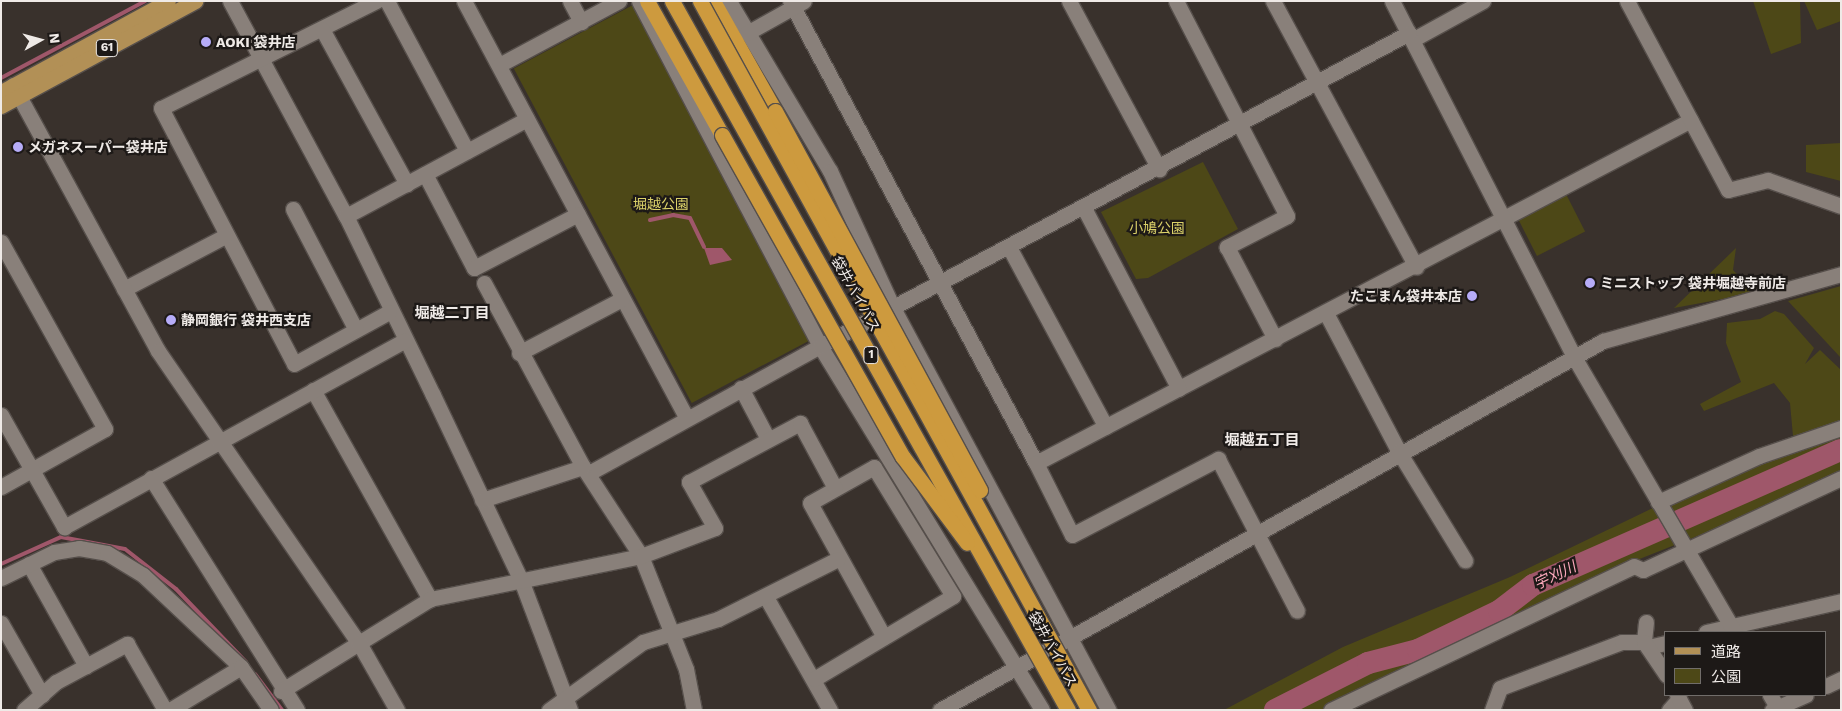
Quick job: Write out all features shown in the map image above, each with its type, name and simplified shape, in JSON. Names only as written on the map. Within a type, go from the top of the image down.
[{"type":"highway","points":[[647,1],[903,457],[968,545],[1052,680]]},
{"type":"highway","name":"袋井バイパス","points":[[672,1],[1068,710]]},
{"type":"highway","name":"袋井バイパス","points":[[700,1],[1089,710]]},
{"type":"highway","points":[[714,1],[932,395],[1068,671]]},
{"type":"main road","name":"61","points":[[1,106],[11,91],[168,1]]},
{"type":"main road","name":"61","points":[[11,91],[196,1]]},
{"type":"street","points":[[230,1],[346,216],[389,312],[521,580],[568,704]]},
{"type":"street","points":[[376,1],[162,108],[225,236],[294,364],[389,312]]},
{"type":"street","points":[[387,1],[467,151]]},
{"type":"street","points":[[464,1],[687,418]]},
{"type":"street","points":[[570,1],[581,22]]},
{"type":"street","points":[[499,65],[619,1]]},
{"type":"street","points":[[639,1],[820,346],[1018,667],[1042,710]]},
{"type":"street","points":[[729,1],[830,171],[893,308],[1073,636],[1109,710]]},
{"type":"street","points":[[1069,1],[1159,169]]},
{"type":"street","points":[[1176,1],[1287,216],[1227,247],[1275,339]]},
{"type":"street","points":[[1273,1],[1416,267]]},
{"type":"street","points":[[1392,1],[1507,219],[1574,357],[1685,550],[1733,629]]},
{"type":"street","points":[[482,500],[586,470],[940,282],[1159,169],[1318,82],[1483,1]]},
{"type":"street","points":[[1630,2],[1728,190],[1768,180],[1841,206]]},
{"type":"street","points":[[747,33],[796,3],[1072,535],[1218,459],[1258,532],[1297,611]]},
{"type":"street","points":[[322,29],[407,184]]},
{"type":"street","points":[[11,91],[158,351],[359,643],[397,710]]},
{"type":"street","points":[[346,216],[527,119]]},
{"type":"street","points":[[1036,464],[1416,267],[1691,120]]},
{"type":"street","points":[[425,174],[474,268],[578,214]]},
{"type":"street","points":[[1084,208],[1179,389]]},
{"type":"street","points":[[294,209],[356,330]]},
{"type":"street","points":[[124,289],[225,236]]},
{"type":"street","points":[[1,242],[105,429],[1,486]]},
{"type":"street","points":[[1009,247],[1106,427]]},
{"type":"street","points":[[940,710],[1399,452],[1602,342],[1841,274]]},
{"type":"street","points":[[484,282],[519,353],[586,470],[641,556],[686,669],[694,710]]},
{"type":"street","points":[[519,353],[622,299]]},
{"type":"street","points":[[1326,313],[1399,452],[1465,560]]},
{"type":"street","points":[[1,415],[64,527],[404,340]]},
{"type":"street","points":[[741,388],[768,439]]},
{"type":"street","points":[[313,390],[430,599]]},
{"type":"street","points":[[281,691],[430,599],[641,556],[714,528],[689,482],[800,423],[835,488]]},
{"type":"street","points":[[1660,505],[1760,456],[1838,428]]},
{"type":"street","points":[[814,679],[953,596],[874,467],[810,503],[838,559],[884,637]]},
{"type":"street","points":[[151,478],[281,691],[297,710]]},
{"type":"street","points":[[1331,710],[1634,566],[1643,570],[1841,478]]},
{"type":"street","points":[[1,578],[54,552],[79,548],[126,560],[241,668],[271,710]]},
{"type":"street","points":[[549,710],[568,704],[643,642],[718,619],[766,597],[838,559]]},
{"type":"street","points":[[29,564],[86,666]]},
{"type":"street","points":[[766,597],[830,710]]},
{"type":"street","points":[[1715,631],[1733,629],[1841,601]]},
{"type":"street","points":[[1646,622],[1646,645],[1664,672]]},
{"type":"street","points":[[1,623],[42,696]]},
{"type":"street","points":[[1492,710],[1500,688],[1622,642],[1646,645],[1664,643]]},
{"type":"street","points":[[24,710],[86,666],[127,644],[165,710]]},
{"type":"street","points":[[170,710],[241,668]]},
{"type":"street","points":[[1827,686],[1841,679]]},
{"type":"street","points":[[1774,705],[1803,696]]},
{"type":"green space","points":[[1753,1],[1800,1],[1801,43],[1771,54]]},
{"type":"green space","points":[[1804,1],[1841,1],[1841,21],[1817,30]]},
{"type":"green space","name":"堀越公園","points":[[633,5],[811,340],[692,403],[514,68]]},
{"type":"green space","points":[[1841,143],[1841,181],[1806,172],[1806,145]]},
{"type":"green space","name":"小鳩公園","points":[[1203,162],[1238,229],[1148,278],[1136,279],[1101,212]]},
{"type":"green space","points":[[1566,194],[1585,231],[1537,256],[1518,219]]},
{"type":"green space","points":[[1736,248],[1733,270],[1755,293],[1674,308]]},
{"type":"green space","points":[[1841,286],[1841,358],[1788,301]]},
{"type":"green space","points":[[1775,311],[1784,314],[1814,348],[1805,364],[1820,350],[1841,370],[1841,422],[1827,432],[1793,436],[1790,403],[1774,383],[1704,411],[1700,404],[1741,382],[1726,343],[1727,323],[1760,319]]},
{"type":"green space","points":[[1841,428],[1841,479],[1632,562],[1326,710],[1224,710],[1343,647],[1510,577],[1748,462]]},
{"type":"shaded area","points":[[704,248],[722,248],[732,260],[710,265]]},
{"type":"waterway","points":[[1,78],[145,1]]},
{"type":"waterway","points":[[650,220],[673,215],[690,218],[704,247]]},
{"type":"waterway","name":"宇刈川","points":[[1275,710],[1368,663],[1418,650],[1499,611],[1533,585],[1841,450]]},
{"type":"waterway","points":[[1,564],[61,537],[125,549],[176,589],[246,662]]},
{"type":"waterway","points":[[255,674],[282,710]]},
{"type":"place","name":"AOKI 袋井店","points":[[206,42]]},
{"type":"place","name":"メガネスーパー袋井店","points":[[18,147]]},
{"type":"place","name":"ミニストップ 袋井堀越寺前店","points":[[1590,283]]},
{"type":"place","name":"たこまん袋井本店","points":[[1472,296]]},
{"type":"place","name":"静岡銀行 袋井西支店","points":[[171,320]]},
{"type":"district","name":"堀越二丁目","points":[[452,314]]},
{"type":"district","name":"堀越五丁目","points":[[1262,441]]}]
